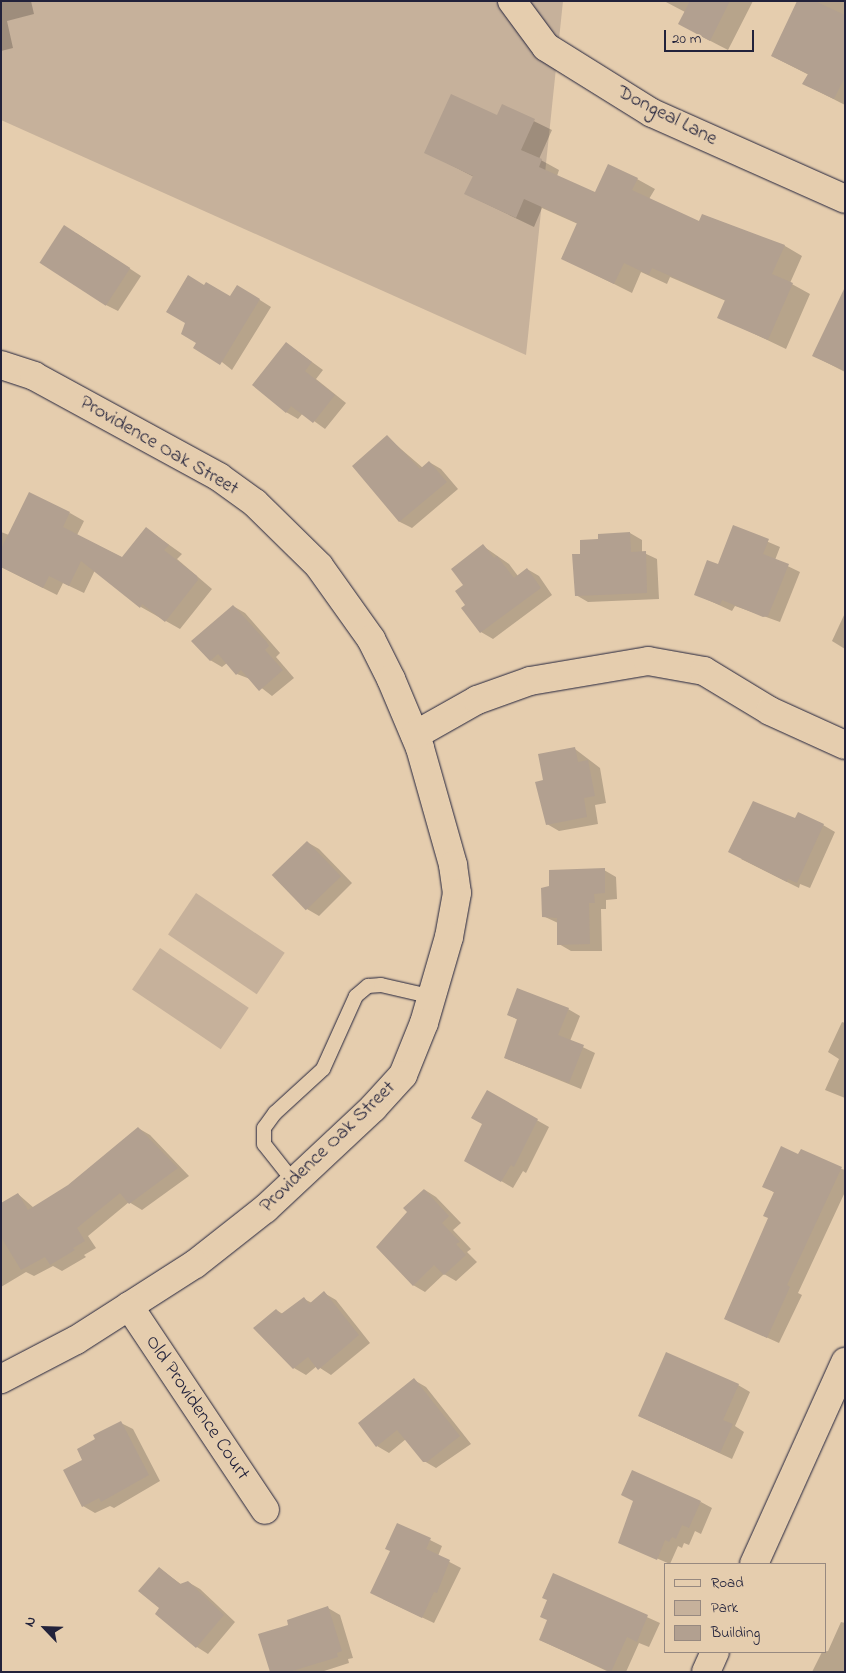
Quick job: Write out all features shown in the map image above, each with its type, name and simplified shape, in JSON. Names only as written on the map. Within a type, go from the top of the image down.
[{"type":"street","name":"Dongeal Lane","points":[[512,1],[546,47],[652,113],[845,199]]},
{"type":"street","name":"Providence Oak Street","points":[[1,365],[34,376],[158,441],[219,476],[255,503],[319,566],[347,602],[392,679],[414,735],[453,865],[457,893],[433,997],[403,1075],[373,1108],[294,1182],[195,1264],[76,1340],[1,1379]]},
{"type":"street","points":[[414,735],[477,700],[530,681],[648,661],[704,671],[770,711],[845,745]]},
{"type":"street","name":"Old Providence Court","points":[[129,1306],[265,1510]]},
{"type":"street","points":[[754,1563],[845,1362]]},
{"type":"street","points":[[706,1672],[715,1653]]},
{"type":"lane","points":[[294,1182],[264,1144],[264,1128],[275,1113],[323,1069],[356,996],[368,986],[381,984],[433,997]]},
{"type":"green space","points":[[1,1],[563,1],[526,355],[1,120]]},
{"type":"green space","points":[[196,893],[285,953],[257,994],[168,934]]},
{"type":"green space","points":[[160,948],[249,1008],[221,1049],[132,989]]},
{"type":"building","points":[[690,1],[730,1],[710,41],[678,24]]},
{"type":"building","points":[[797,1],[815,1],[845,15],[845,77],[834,99],[802,84],[808,74],[771,56]]},
{"type":"building","points":[[451,94],[497,115],[502,104],[535,119],[521,150],[542,159],[539,167],[595,192],[608,164],[638,178],[632,190],[699,221],[702,214],[785,245],[772,274],[793,283],[768,340],[717,318],[725,300],[652,268],[649,275],[624,263],[614,284],[561,259],[577,223],[524,199],[516,218],[464,194],[473,176],[424,153]]},
{"type":"building","points":[[64,225],[130,268],[106,306],[39,263]]},
{"type":"building","points":[[188,275],[204,285],[206,282],[230,296],[237,285],[260,299],[220,365],[193,348],[196,343],[181,334],[185,323],[166,312]]},
{"type":"building","points":[[845,287],[845,371],[812,356]]},
{"type":"building","points":[[286,342],[312,362],[305,371],[335,395],[313,423],[291,406],[286,413],[252,385]]},
{"type":"building","points":[[387,435],[420,469],[429,461],[447,482],[399,522],[352,466]]},
{"type":"building","points":[[29,492],[70,512],[63,527],[122,557],[146,527],[169,545],[164,550],[197,576],[198,580],[165,622],[142,604],[140,608],[81,561],[69,586],[49,576],[43,588],[1,567],[1,549]]},
{"type":"building","points":[[733,525],[769,539],[763,554],[789,564],[768,616],[763,617],[722,600],[720,605],[694,595],[707,560],[718,564]]},
{"type":"building","points":[[630,532],[631,552],[646,551],[647,593],[575,596],[572,554],[580,554],[580,540],[598,539],[598,534]]},
{"type":"building","points":[[483,544],[494,558],[497,556],[514,578],[527,568],[541,588],[480,633],[461,608],[465,605],[455,591],[463,585],[451,569]]},
{"type":"building","points":[[233,605],[266,641],[269,646],[265,650],[283,670],[259,691],[241,670],[236,675],[218,654],[210,661],[191,641]]},
{"type":"building","points":[[575,747],[578,762],[588,760],[595,796],[584,798],[587,817],[546,825],[535,782],[543,780],[538,754]]},
{"type":"building","points":[[753,801],[795,818],[798,812],[824,824],[797,883],[788,879],[787,882],[728,852]]},
{"type":"building","points":[[307,841],[341,876],[306,910],[272,875]]},
{"type":"building","points":[[605,868],[605,893],[594,894],[595,903],[589,903],[590,944],[557,945],[557,918],[542,917],[541,888],[549,886],[549,870]]},
{"type":"building","points":[[517,988],[569,1008],[558,1035],[584,1045],[569,1083],[504,1058],[517,1019],[507,1015]]},
{"type":"building","points":[[487,1090],[538,1119],[514,1167],[511,1165],[501,1182],[464,1161],[482,1124],[471,1118]]},
{"type":"building","points":[[138,1127],[178,1168],[129,1204],[120,1193],[77,1228],[85,1241],[73,1248],[75,1250],[50,1265],[45,1257],[21,1270],[1,1237],[1,1203],[18,1193],[28,1210],[68,1185]]},
{"type":"building","points":[[781,1146],[798,1154],[801,1149],[842,1167],[787,1285],[790,1287],[767,1338],[724,1319],[768,1218],[763,1216],[774,1192],[762,1187]]},
{"type":"building","points":[[424,1189],[449,1216],[442,1223],[460,1242],[456,1244],[466,1255],[444,1275],[434,1265],[413,1286],[376,1247],[407,1212],[403,1208]]},
{"type":"building","points":[[324,1291],[359,1335],[318,1370],[308,1357],[293,1369],[253,1328],[276,1309],[281,1314],[304,1297],[309,1304]]},
{"type":"building","points":[[666,1352],[739,1384],[723,1420],[733,1424],[720,1453],[638,1416]]},
{"type":"building","points":[[414,1378],[460,1436],[427,1462],[423,1462],[397,1430],[376,1447],[358,1423]]},
{"type":"building","points":[[121,1421],[149,1475],[101,1502],[99,1498],[82,1507],[63,1470],[82,1460],[77,1449],[95,1439],[93,1435]]},
{"type":"building","points":[[632,1470],[701,1501],[689,1528],[682,1525],[676,1539],[672,1537],[669,1542],[665,1540],[657,1560],[618,1543],[633,1501],[621,1495]]},
{"type":"building","points":[[397,1523],[431,1538],[426,1549],[450,1560],[437,1593],[434,1592],[422,1618],[370,1593],[390,1551],[385,1549]]},
{"type":"building","points":[[159,1567],[180,1584],[188,1581],[224,1615],[196,1648],[155,1614],[159,1608],[138,1591]]},
{"type":"building","points":[[553,1573],[648,1615],[637,1642],[627,1637],[611,1672],[539,1640],[547,1620],[540,1617],[547,1600],[542,1598]]},
{"type":"building","points":[[328,1606],[342,1651],[337,1653],[338,1657],[289,1672],[270,1672],[258,1634],[288,1625],[287,1620]]}]
